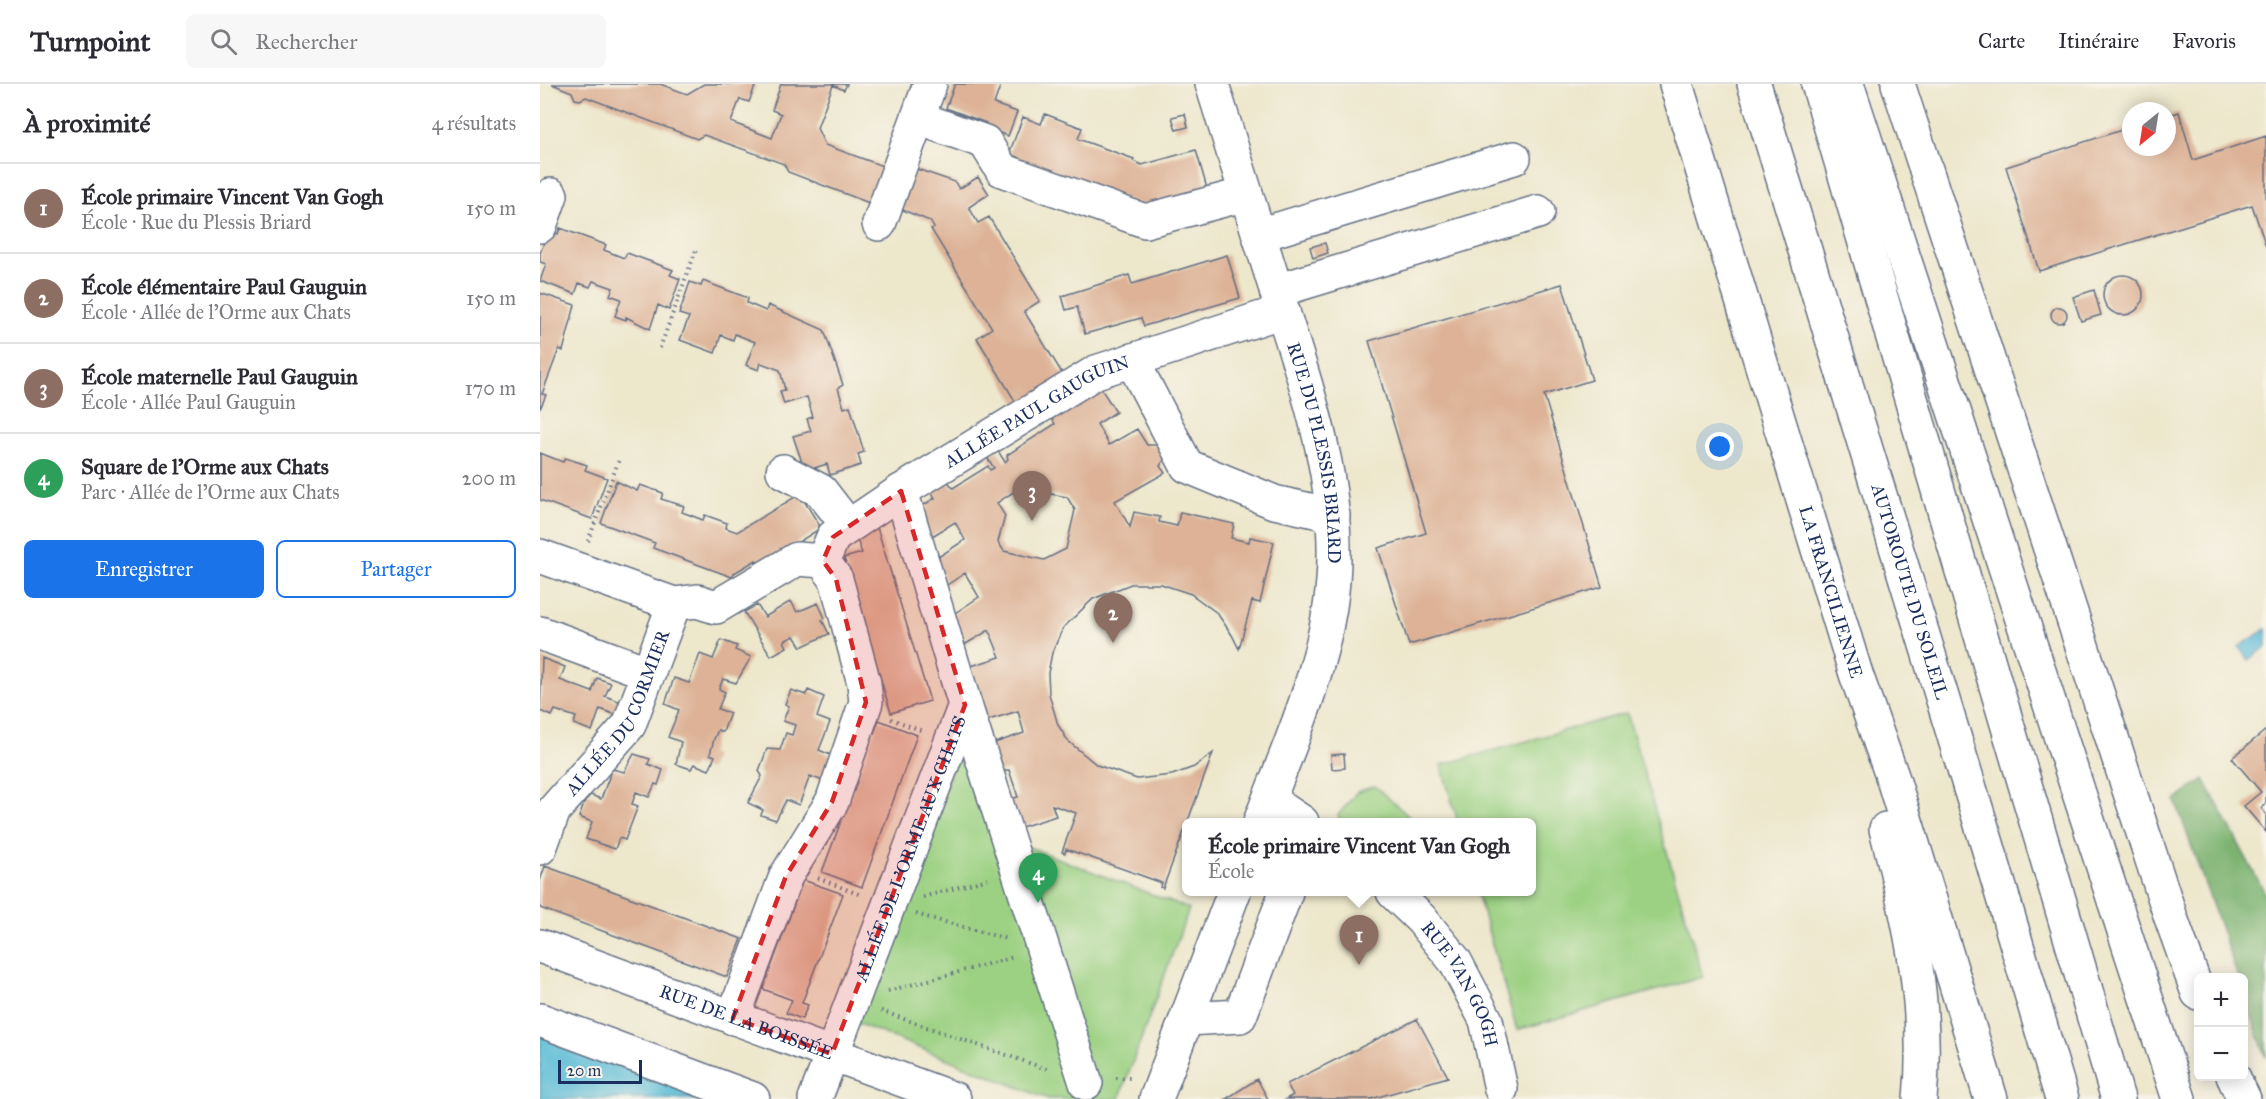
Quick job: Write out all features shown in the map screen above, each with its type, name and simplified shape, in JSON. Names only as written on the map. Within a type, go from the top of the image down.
[{"type":"main road","points":[[879,224],[930,84]]},
{"type":"main road","name":"RUE DU PLESSIS BRIARD","points":[[1212,84],[1310,393],[1327,462],[1333,515],[1334,550],[1330,606],[1317,671],[1264,811]]},
{"type":"main road","name":"LA FRANCILIENNE","points":[[1676,84],[1856,674],[1893,779],[1991,1099]]},
{"type":"main road","name":"AUTOROUTE DU SOLEIL","points":[[1754,84],[1985,835],[2062,1099]]},
{"type":"main road","points":[[1818,84],[2118,1099]]},
{"type":"main road","points":[[1847,84],[2179,1099]]},
{"type":"main road","points":[[1898,84],[2171,918],[2194,980]]},
{"type":"main road","points":[[918,118],[985,142],[1002,170],[1145,221],[1246,194]]},
{"type":"main road","points":[[1259,235],[1514,158]]},
{"type":"main road","points":[[540,226],[551,195]]},
{"type":"main road","name":"ALLÉE PAUL GAUGUIN","points":[[823,561],[832,537],[901,491],[1096,372],[1280,301],[1538,212]]},
{"type":"main road","points":[[1132,360],[1187,466],[1274,502],[1333,515]]},
{"type":"main road","points":[[783,471],[822,491],[848,526]]},
{"type":"main road","name":"ALLÉE DE L'ORME AUX CHATS","points":[[815,1099],[965,705],[901,491]]},
{"type":"main road","points":[[540,556],[674,604],[697,601],[717,607],[797,559],[823,561],[836,579],[864,684],[864,709],[832,802],[791,867],[733,1018]]},
{"type":"main road","name":"ALLÉE DU CORMIER","points":[[540,848],[554,810],[628,725],[674,604]]},
{"type":"main road","points":[[540,633],[649,674]]},
{"type":"main road","points":[[1856,674],[1852,720],[1875,786],[1915,946],[1922,1015],[1920,1099]]},
{"type":"main road","points":[[965,705],[1086,1083]]},
{"type":"main road","points":[[1264,811],[1288,818]]},
{"type":"main road","points":[[1156,1099],[1232,896]]},
{"type":"main road","points":[[1187,1018],[1240,1016],[1284,896]]},
{"type":"main road","name":"RUE VAN GOGH","points":[[1398,896],[1455,961],[1486,1020],[1501,1089]]},
{"type":"main road","name":"RUE DE LA BOISSÉE","points":[[540,946],[954,1099]]},
{"type":"main road","points":[[540,1020],[753,1099]]},
{"type":"main road","points":[[2235,1081],[2244,1099]]},
{"type":"path","points":[[660,348],[696,250]]},
{"type":"path","points":[[586,547],[619,460]]},
{"type":"path","points":[[864,709],[952,742]]},
{"type":"path","points":[[791,867],[890,906],[1043,949]]},
{"type":"path","points":[[890,906],[1018,870]]},
{"type":"path","points":[[854,1001],[1043,949]]},
{"type":"path","points":[[854,1001],[1086,1083]]},
{"type":"highlighted area","points":[[901,491],[965,705],[832,1054],[733,1018],[786,876],[832,802],[866,702],[836,579],[823,561],[833,537]]},
{"type":"green space","points":[[976,704],[1018,843],[1189,909],[1119,1099],[1048,1099],[857,1023]]},
{"type":"green space","points":[[1627,713],[1703,977],[1517,1030],[1478,896],[1536,896],[1536,818],[1457,818],[1441,765]]},
{"type":"green space","points":[[2204,779],[2266,895],[2266,1058],[2248,1006],[2248,973],[2237,973],[2175,800]]},
{"type":"green space","points":[[1375,786],[1411,818],[1339,818],[1338,815],[1357,792]]},
{"type":"water","points":[[2266,629],[2266,647],[2248,660],[2239,647]]},
{"type":"water","points":[[540,1028],[731,1099],[540,1099]]},
{"type":"building","points":[[552,84],[660,84],[687,94],[704,84],[756,84],[749,102],[740,99],[731,122],[772,138],[781,114],[772,110],[781,84],[847,84],[844,90],[833,85],[817,128],[825,145],[891,169],[877,206],[788,172],[784,164],[704,135],[697,139],[586,97],[580,100],[575,99],[572,92]]},
{"type":"building","points":[[955,84],[1001,84],[994,104],[1017,112],[1008,136],[984,127],[986,123],[946,108]]},
{"type":"building","points":[[2179,112],[2193,160],[2266,136],[2266,246],[2252,205],[2039,271],[2006,167],[2122,130],[2122,156],[2176,156],[2176,113]]},
{"type":"building","points":[[1045,114],[1082,128],[1078,139],[1134,159],[1133,161],[1142,165],[1196,150],[1208,192],[1167,204],[1165,198],[1142,205],[1007,159],[1023,117],[1041,124]]},
{"type":"building","points":[[1185,114],[1188,127],[1176,130],[1172,117]]},
{"type":"building","points":[[908,166],[955,182],[959,189],[978,177],[989,194],[969,207],[978,223],[989,217],[1040,301],[1024,311],[1065,378],[1018,406],[977,338],[992,328],[931,229],[934,228],[930,221],[893,206]]},
{"type":"building","points":[[560,228],[606,245],[604,250],[624,258],[627,253],[673,270],[670,275],[680,279],[669,310],[658,305],[650,329],[626,317],[626,320],[615,316],[621,299],[610,295],[613,288],[593,281],[590,287],[579,283],[575,294],[540,281],[546,264],[540,262],[540,253],[549,230],[558,234]]},
{"type":"building","points":[[1325,243],[1328,253],[1313,258],[1310,247]]},
{"type":"building","points":[[1227,255],[1240,298],[1144,326],[1141,318],[1085,334],[1077,307],[1066,310],[1062,296],[1129,275],[1132,284]]},
{"type":"building","points":[[2123,275],[2137,281],[2143,295],[2137,309],[2123,315],[2109,309],[2103,295],[2109,281]]},
{"type":"building","points":[[703,281],[748,298],[747,303],[766,311],[768,305],[824,330],[843,385],[838,388],[844,408],[850,406],[864,452],[858,454],[861,465],[830,475],[827,464],[805,471],[793,436],[811,431],[807,419],[813,417],[807,397],[784,404],[780,391],[785,390],[780,370],[761,363],[759,370],[746,365],[755,342],[735,334],[733,340],[721,335],[715,353],[680,340],[689,317],[679,314],[690,282],[701,286]]},
{"type":"building","points":[[1562,284],[1592,380],[1544,395],[1602,587],[1409,645],[1378,548],[1426,533],[1369,341]]},
{"type":"building","points":[[2094,290],[2101,315],[2081,321],[2073,297]]},
{"type":"building","points":[[540,293],[575,305],[563,351],[559,349],[542,394],[546,395],[540,409]]},
{"type":"building","points":[[2059,307],[2065,309],[2067,315],[2065,321],[2059,323],[2053,321],[2051,315],[2053,309]]},
{"type":"building","points":[[1100,387],[1116,412],[1097,424],[1109,445],[1137,429],[1147,445],[1160,445],[1166,457],[1160,466],[1165,473],[1115,501],[1130,527],[1134,512],[1160,517],[1159,522],[1177,526],[1180,512],[1234,524],[1231,538],[1249,542],[1250,537],[1274,542],[1260,603],[1252,601],[1239,649],[1217,613],[1191,594],[1161,584],[1131,584],[1093,599],[1063,628],[1052,653],[1048,673],[1049,694],[1058,725],[1068,741],[1097,765],[1137,779],[1172,775],[1194,767],[1213,753],[1189,818],[1182,818],[1182,837],[1163,888],[1160,887],[1162,883],[1126,870],[1066,849],[1065,853],[1062,852],[1076,813],[1052,805],[1056,816],[1015,829],[1006,800],[1018,797],[1009,770],[998,773],[989,745],[1024,733],[1018,711],[982,722],[965,668],[1000,657],[989,630],[966,644],[958,638],[952,615],[979,597],[965,573],[947,585],[935,559],[965,540],[955,522],[929,538],[919,508],[935,498],[930,489],[946,479],[953,488],[988,466],[990,470],[994,468],[988,459],[990,453],[998,451],[1005,462],[1008,459],[1007,455],[1055,424],[1051,417]],"holes":[[[1033,479],[1040,492],[1067,497],[1075,510],[1066,549],[1044,560],[1004,551],[998,542],[1005,516],[997,503]]]},
{"type":"building","points":[[540,453],[563,462],[565,458],[587,465],[585,470],[607,478],[592,519],[540,500]]},
{"type":"building","points":[[616,481],[637,491],[640,485],[663,493],[661,499],[684,506],[682,512],[703,520],[705,515],[727,523],[726,528],[737,532],[800,494],[821,528],[760,566],[756,560],[734,573],[732,577],[653,548],[655,543],[601,523]]},
{"type":"building","points":[[876,524],[930,701],[891,713],[844,558],[862,553],[856,537]]},
{"type":"building","points":[[791,601],[797,612],[818,603],[825,618],[822,620],[829,634],[801,647],[794,636],[784,641],[787,647],[771,656],[744,612],[757,605],[765,617]]},
{"type":"building","points":[[721,640],[737,646],[735,650],[751,657],[736,683],[723,679],[719,689],[725,692],[718,709],[730,713],[723,732],[718,730],[714,739],[710,754],[715,756],[709,770],[694,764],[691,769],[676,764],[681,742],[668,737],[679,710],[665,704],[674,678],[689,683],[700,654],[713,659]]},
{"type":"building","points":[[542,658],[565,667],[560,680],[592,692],[597,678],[611,683],[605,696],[621,702],[616,715],[600,709],[592,731],[574,724],[576,717],[555,710],[552,716],[540,711]]},
{"type":"building","points":[[791,690],[806,695],[808,690],[824,697],[817,717],[830,722],[819,750],[833,756],[823,781],[810,776],[799,805],[786,800],[776,820],[761,815],[763,810],[748,803],[762,776],[759,771],[767,749],[780,750],[786,733],[792,735],[795,725],[783,721],[789,706],[785,704]]},
{"type":"building","points":[[879,720],[917,735],[862,887],[822,872]]},
{"type":"building","points":[[2266,730],[2266,803],[2261,808],[2266,814],[2266,832],[2244,806],[2261,792],[2232,758]]},
{"type":"building","points":[[634,754],[650,759],[648,764],[663,770],[658,785],[655,784],[649,797],[636,792],[632,804],[638,806],[625,840],[619,838],[615,849],[586,839],[592,822],[579,817],[588,794],[601,799],[612,769],[624,772]]},
{"type":"building","points":[[1344,754],[1345,768],[1332,769],[1331,755]]},
{"type":"building","points":[[545,866],[742,939],[727,977],[540,908],[540,881]]},
{"type":"building","points":[[803,880],[843,894],[802,1003],[808,1005],[802,1019],[786,1013],[792,1000],[763,989]]},
{"type":"building","points":[[1417,1019],[1448,1077],[1371,1099],[1286,1099],[1293,1095],[1287,1084]]},
{"type":"building","points":[[1257,1079],[1268,1099],[1226,1099]]},
{"type":"place","name":"École maternelle Paul Gauguin","points":[[1032,521]]},
{"type":"place","name":"École élémentaire Paul Gauguin","points":[[1113,643]]},
{"type":"place","name":"Square de l'Orme aux Chats","points":[[1038,903]]},
{"type":"place","name":"École primaire Vincent Van Gogh","points":[[1359,965]]}]
